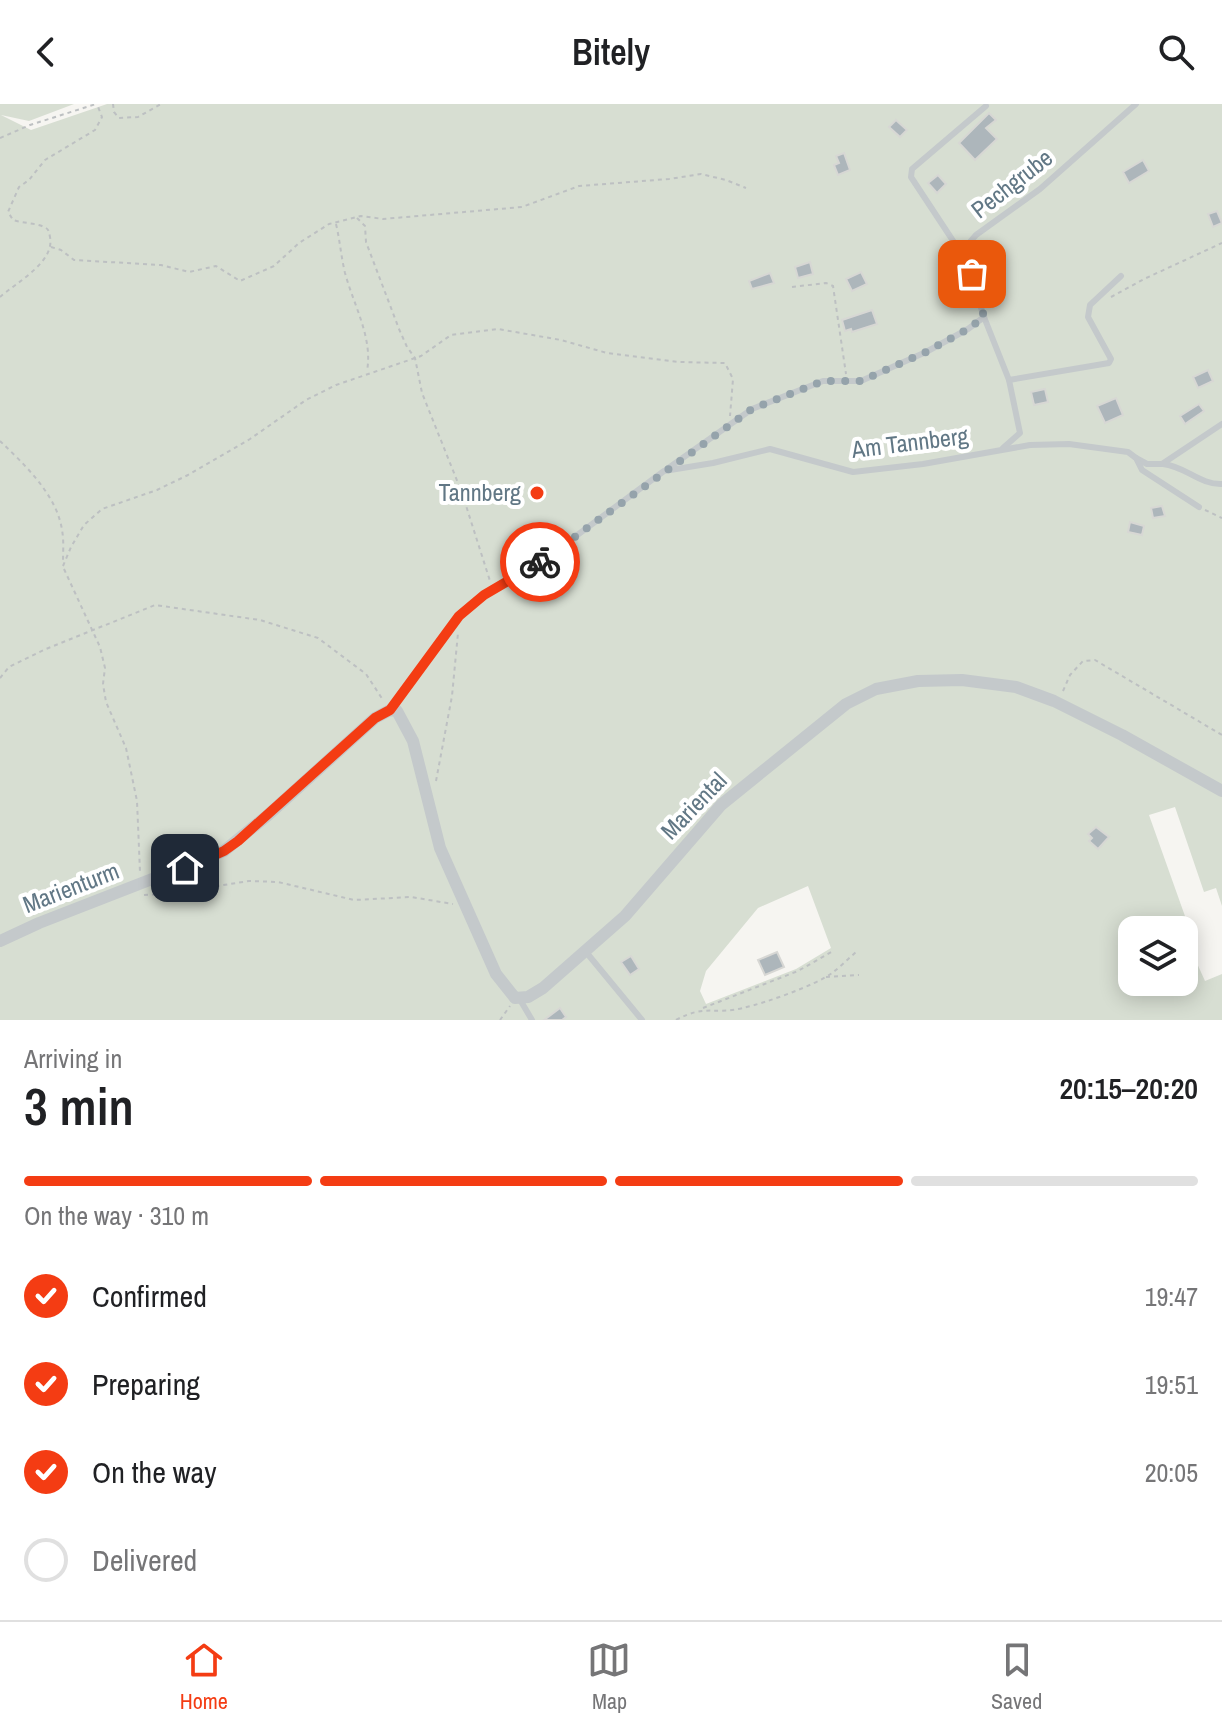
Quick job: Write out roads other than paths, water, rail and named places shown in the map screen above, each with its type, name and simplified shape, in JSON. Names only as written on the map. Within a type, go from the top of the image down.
[{"type":"street","name":"Mariental","points":[[517,998],[528,997],[543,988],[625,916],[721,805],[860,695],[876,689],[918,681],[962,680],[1016,687],[1057,703],[1175,763],[1222,791]]},
{"type":"street","points":[[390,710],[397,711],[401,716],[413,741],[440,848],[496,974],[517,998]]},
{"type":"street","name":"Marienturm","points":[[0,941],[39,923],[137,890],[224,851],[375,718],[390,710]]},
{"type":"lane","name":"Pechgrube","points":[[966,261],[970,242],[976,235],[1040,189],[1136,104]]},
{"type":"lane","points":[[986,106],[912,169],[911,177],[966,261],[1009,380],[1020,433],[1003,448]]},
{"type":"lane","points":[[1009,380],[1109,363],[1109,352],[1088,317],[1090,305],[1121,276]]},
{"type":"lane","points":[[664,471],[752,409],[823,381],[861,381],[926,352],[984,317]]},
{"type":"lane","points":[[1162,464],[1222,424]]},
{"type":"lane","name":"Am Tannberg","points":[[390,710],[463,613],[493,589],[538,564],[664,471],[770,449],[853,472],[923,464],[1003,448],[1069,444],[1128,452],[1136,458],[1142,470],[1199,507]]},
{"type":"lane","points":[[1136,458],[1147,464],[1162,464],[1188,472],[1211,484],[1222,484]]},
{"type":"lane","points":[[586,952],[642,1020]]},
{"type":"lane","points":[[517,998],[532,1020]]},
{"type":"place","name":"Tannberg","points":[[537,493]]}]
